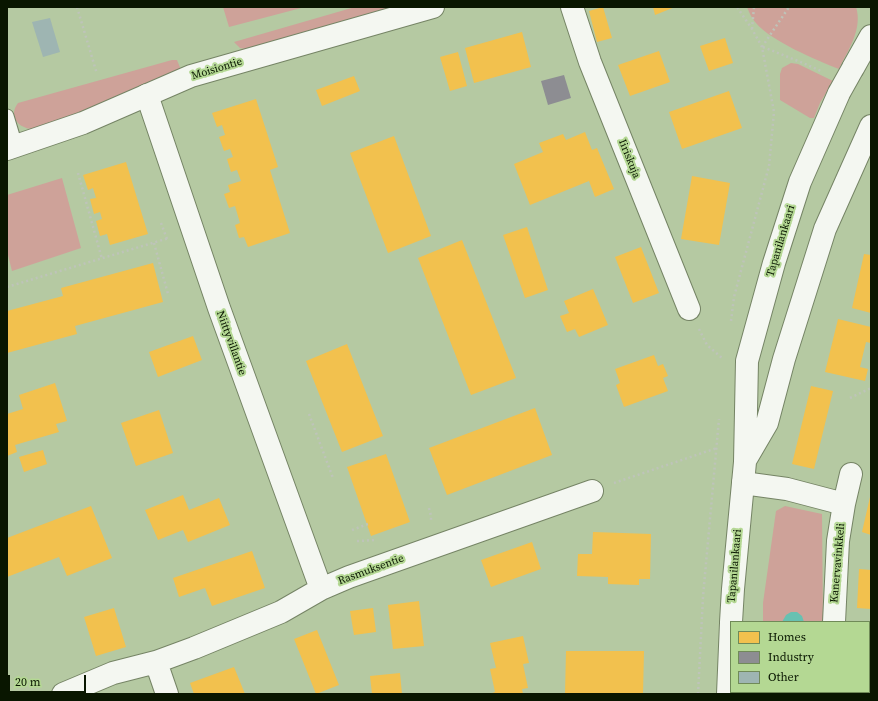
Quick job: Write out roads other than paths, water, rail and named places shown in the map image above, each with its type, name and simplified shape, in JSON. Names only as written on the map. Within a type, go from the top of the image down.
[{"type":"street","name":"Iiriskuja","points":[[572,7],[590,62],[689,309]]},
{"type":"street","name":"Moisiontie","points":[[12,148],[84,123],[191,76],[420,9]]},
{"type":"street","name":"Tapanilankaari","points":[[731,621],[732,589],[744,472],[747,361],[774,263],[800,182],[839,93],[871,36]]},
{"type":"street","name":"Niittyvillantie","points":[[148,95],[219,308],[321,589]]},
{"type":"street","name":"Tapanilankaari","points":[[744,472],[767,423],[784,359],[824,229],[871,126]]},
{"type":"street","points":[[744,472],[787,489],[844,504]]},
{"type":"street","name":"Kanervavinkkeli","points":[[834,621],[838,541],[844,504],[852,474]]},
{"type":"street","name":"Rasmuksentie","points":[[63,694],[113,673],[156,662],[281,612],[321,589],[349,577],[592,490]]},
{"type":"street","name":"Tapanilankaari","points":[[728,694],[730,647]]},
{"type":"street","points":[[156,662],[167,694]]},
{"type":"lane","points":[[7,116],[12,148]]},
{"type":"water","points":[[791,612],[797,612],[802,616],[804,621],[783,621],[786,615]]}]
